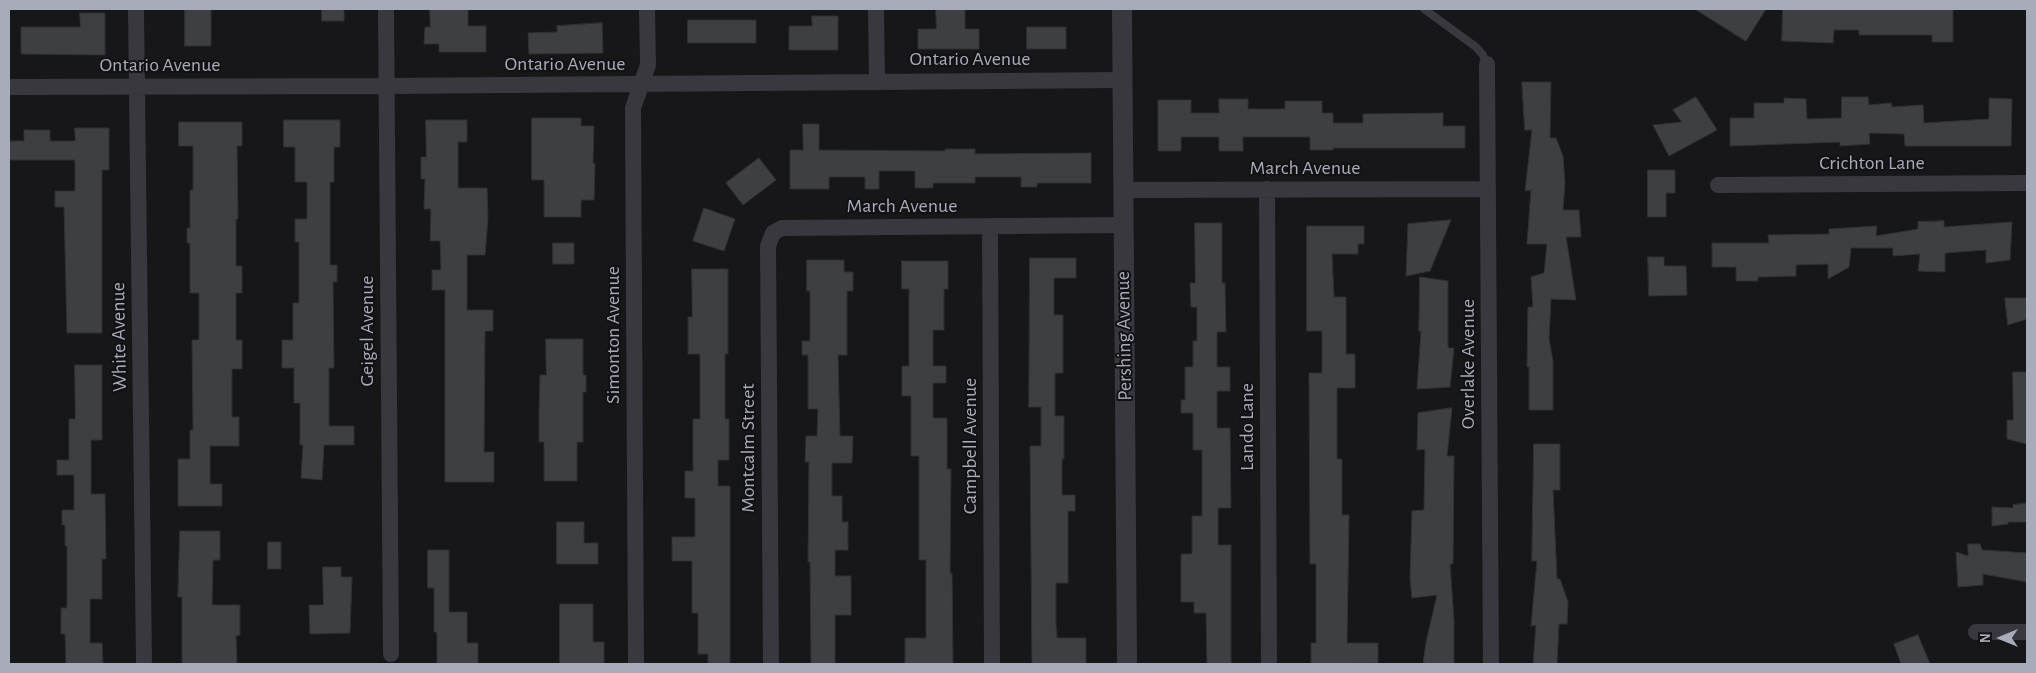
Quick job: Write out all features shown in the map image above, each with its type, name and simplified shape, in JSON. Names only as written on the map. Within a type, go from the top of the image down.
[{"type":"street","name":"White Avenue","points":[[136,9],[144,664]]},
{"type":"street","name":"Geigel Avenue","points":[[386,9],[391,654]]},
{"type":"street","name":"Simonton Avenue","points":[[636,664],[633,108],[648,65],[647,9]]},
{"type":"street","points":[[876,9],[877,81]]},
{"type":"street","name":"Pershing Avenue","points":[[1122,9],[1128,664]]},
{"type":"street","name":"Overlake Avenue","points":[[1487,64],[1491,664]]},
{"type":"street","name":"Ontario Avenue","points":[[9,87],[1122,80]]},
{"type":"street","name":"Crichton Lane","points":[[1718,185],[2027,183]]},
{"type":"street","name":"Lando Lane","points":[[1267,189],[1269,664]]},
{"type":"street","name":"March Avenue","points":[[1123,190],[1488,189]]},
{"type":"street","name":"March Avenue","points":[[773,233],[782,228],[1123,225]]},
{"type":"street","name":"Campbell Avenue","points":[[990,227],[992,664]]},
{"type":"street","name":"Montcalm Street","points":[[771,664],[768,246],[773,233]]},
{"type":"street","points":[[1976,632],[2027,632]]},
{"type":"lane","points":[[1424,9],[1476,47],[1487,64]]},
{"type":"building","points":[[185,9],[211,9],[211,46],[185,46]]},
{"type":"building","points":[[322,9],[344,9],[344,21],[322,21]]},
{"type":"building","points":[[430,9],[468,9],[468,26],[486,26],[486,52],[439,52],[439,44],[424,44],[425,27],[430,27]]},
{"type":"building","points":[[936,9],[965,9],[965,29],[979,29],[979,49],[918,49],[918,29],[936,29]]},
{"type":"building","points":[[1695,9],[1766,9],[1746,41]]},
{"type":"building","points":[[1783,9],[1953,9],[1953,42],[1932,42],[1932,35],[1859,35],[1859,30],[1834,30],[1833,43],[1782,41]]},
{"type":"building","points":[[80,13],[105,13],[105,55],[21,54],[21,27],[80,27]]},
{"type":"building","points":[[812,16],[838,16],[838,50],[789,50],[789,26],[812,26]]},
{"type":"building","points":[[688,20],[756,20],[756,43],[688,43]]},
{"type":"building","points":[[602,23],[603,53],[529,54],[528,33],[557,32],[557,26]]},
{"type":"building","points":[[1027,27],[1066,27],[1066,49],[1027,49]]},
{"type":"building","points":[[1522,82],[1551,82],[1550,138],[1556,138],[1563,156],[1565,182],[1563,210],[1579,210],[1581,237],[1566,237],[1576,300],[1551,299],[1549,339],[1553,361],[1553,410],[1529,410],[1529,367],[1527,367],[1528,307],[1533,307],[1531,277],[1544,273],[1547,244],[1527,244],[1531,190],[1525,191],[1532,130],[1525,130]]},
{"type":"building","points":[[1696,97],[1717,130],[1669,156],[1653,125],[1682,122],[1673,110]]},
{"type":"building","points":[[1842,97],[1868,97],[1869,105],[1891,103],[1892,107],[1923,105],[1924,123],[1989,119],[1989,98],[2012,99],[2011,146],[1905,146],[1904,134],[1869,133],[1870,144],[1840,146],[1840,142],[1730,146],[1730,118],[1754,118],[1754,103],[1784,103],[1784,98],[1806,99],[1807,119],[1841,118]]},
{"type":"building","points":[[1219,99],[1248,99],[1248,109],[1285,109],[1285,101],[1322,101],[1322,113],[1333,113],[1333,123],[1363,123],[1363,114],[1443,113],[1443,126],[1465,126],[1465,148],[1333,148],[1333,150],[1310,150],[1310,137],[1243,137],[1243,151],[1219,151],[1219,137],[1181,137],[1181,151],[1158,151],[1158,100],[1191,100],[1191,113],[1219,113]]},
{"type":"building","points":[[532,118],[581,118],[581,126],[594,126],[594,200],[581,200],[581,217],[544,217],[544,180],[532,180]]},
{"type":"building","points":[[284,120],[340,120],[340,147],[334,147],[334,182],[330,182],[330,265],[337,265],[337,282],[333,282],[334,368],[329,368],[329,426],[354,426],[354,445],[324,445],[322,480],[301,478],[303,445],[300,445],[300,403],[294,403],[294,368],[282,368],[282,340],[293,340],[293,303],[299,303],[299,242],[295,242],[295,219],[307,219],[307,182],[295,182],[295,147],[284,147]]},
{"type":"building","points":[[426,120],[467,120],[467,142],[458,142],[458,188],[487,188],[488,218],[485,255],[467,255],[467,310],[493,310],[493,331],[485,331],[484,452],[494,452],[494,482],[445,482],[445,290],[432,290],[432,270],[441,270],[440,241],[430,241],[431,209],[424,209],[425,179],[421,179],[421,157],[426,157]]},
{"type":"building","points":[[179,122],[242,122],[242,146],[237,146],[238,219],[236,219],[236,266],[242,266],[242,293],[236,293],[236,340],[242,340],[242,369],[232,369],[232,417],[239,417],[239,446],[210,446],[210,484],[222,484],[222,506],[178,506],[178,459],[190,459],[190,430],[193,430],[192,340],[199,340],[199,293],[190,293],[190,243],[187,243],[187,228],[190,228],[190,190],[193,190],[193,146],[179,146]]},
{"type":"building","points":[[803,124],[819,124],[819,150],[945,151],[945,149],[975,149],[975,154],[1091,153],[1091,183],[1037,183],[1037,187],[1021,187],[1021,177],[975,177],[975,183],[933,183],[933,188],[915,188],[915,171],[879,171],[879,189],[865,189],[865,177],[829,177],[829,189],[790,189],[790,150],[803,150]]},
{"type":"building","points":[[75,128],[109,128],[109,170],[102,170],[102,333],[67,333],[64,207],[55,207],[55,191],[75,191],[75,160],[9,160],[9,141],[24,141],[24,130],[50,130],[50,141],[75,141]]},
{"type":"building","points":[[759,158],[776,180],[743,205],[726,183]]},
{"type":"building","points":[[1648,170],[1675,170],[1675,193],[1666,193],[1666,217],[1648,217]]},
{"type":"building","points":[[704,208],[735,219],[724,251],[693,241]]},
{"type":"building","points":[[1451,220],[1430,271],[1406,276],[1408,224]]},
{"type":"building","points":[[1944,221],[1944,227],[2012,222],[2010,260],[1986,263],[1986,250],[1945,253],[1945,272],[1918,271],[1920,254],[1893,256],[1893,248],[1851,248],[1849,267],[1828,279],[1828,264],[1796,265],[1796,276],[1758,277],[1758,281],[1736,281],[1736,267],[1712,267],[1712,243],[1769,243],[1768,235],[1829,234],[1829,229],[1877,226],[1876,236],[1918,229],[1918,222]]},
{"type":"building","points":[[1195,223],[1222,223],[1222,283],[1225,283],[1226,332],[1217,332],[1217,367],[1230,367],[1230,391],[1217,391],[1217,428],[1230,428],[1231,508],[1218,508],[1218,545],[1231,545],[1231,664],[1207,664],[1206,613],[1194,613],[1194,602],[1181,602],[1181,554],[1192,554],[1192,516],[1202,516],[1202,450],[1193,450],[1193,413],[1181,413],[1181,400],[1185,400],[1185,367],[1193,367],[1193,341],[1197,341],[1197,307],[1191,307],[1190,283],[1195,283]]},
{"type":"building","points":[[1307,226],[1364,226],[1364,244],[1358,244],[1358,254],[1332,254],[1334,297],[1346,297],[1346,354],[1355,354],[1355,388],[1337,388],[1337,459],[1342,459],[1342,515],[1349,515],[1347,643],[1378,643],[1378,663],[1311,664],[1311,643],[1316,643],[1316,564],[1310,564],[1309,373],[1322,373],[1322,331],[1307,331]]},
{"type":"building","points":[[553,243],[574,243],[574,264],[553,264]]},
{"type":"building","points":[[1648,257],[1664,257],[1664,266],[1686,266],[1687,295],[1649,296]]},
{"type":"building","points":[[1030,258],[1076,258],[1076,278],[1054,278],[1054,315],[1063,315],[1063,373],[1055,373],[1055,416],[1064,416],[1062,495],[1075,495],[1075,511],[1068,511],[1068,583],[1056,583],[1056,626],[1057,638],[1086,638],[1086,664],[1032,664],[1030,446],[1041,446],[1041,407],[1029,407]]},
{"type":"building","points":[[807,260],[844,260],[844,272],[853,272],[853,291],[847,291],[847,355],[838,355],[840,436],[853,436],[852,463],[832,463],[832,496],[842,496],[842,522],[848,522],[848,550],[835,550],[835,576],[851,576],[851,615],[835,615],[835,664],[811,664],[810,562],[808,562],[809,462],[805,462],[806,436],[817,436],[818,409],[808,409],[808,355],[802,355],[802,341],[810,341],[810,291],[807,291]]},
{"type":"building","points":[[902,261],[948,261],[948,289],[944,289],[944,330],[933,330],[933,366],[946,366],[946,383],[933,383],[933,418],[947,418],[947,469],[951,469],[950,573],[952,573],[953,664],[905,664],[905,638],[926,638],[926,560],[919,560],[919,456],[911,456],[911,396],[902,396],[902,366],[909,366],[909,289],[902,289]]},
{"type":"building","points":[[692,269],[728,269],[728,354],[725,354],[725,419],[729,419],[729,460],[718,460],[718,486],[730,486],[730,664],[708,664],[708,654],[698,654],[698,613],[692,613],[692,561],[672,561],[672,537],[695,537],[695,498],[685,498],[685,471],[693,471],[693,419],[700,419],[700,354],[688,354],[688,317],[692,317]]},
{"type":"building","points":[[1420,277],[1448,281],[1448,348],[1454,348],[1450,387],[1417,389],[1421,331],[1419,331]]},
{"type":"building","points":[[2005,298],[2027,298],[2027,319],[2008,325]]},
{"type":"building","points":[[546,339],[583,339],[583,375],[586,375],[586,392],[583,392],[583,442],[577,442],[577,481],[544,481],[544,442],[539,442],[539,414],[540,375],[546,375]]},
{"type":"building","points":[[75,365],[102,365],[102,440],[91,440],[91,494],[105,494],[106,559],[102,559],[102,599],[90,599],[90,643],[102,643],[103,664],[66,664],[65,634],[61,634],[61,608],[67,608],[67,546],[65,546],[65,525],[62,525],[62,510],[74,510],[74,475],[57,475],[57,460],[69,460],[69,419],[75,419]]},
{"type":"building","points":[[2013,372],[2027,372],[2027,444],[2007,439],[2007,420],[2013,420]]},
{"type":"building","points":[[1452,408],[1447,456],[1454,456],[1453,564],[1450,564],[1454,620],[1454,664],[1423,664],[1437,595],[1412,598],[1410,579],[1412,511],[1424,510],[1425,449],[1417,450],[1418,413]]},
{"type":"building","points":[[1534,444],[1560,444],[1560,490],[1553,490],[1557,579],[1560,579],[1568,602],[1567,624],[1559,624],[1557,664],[1533,664],[1536,625],[1531,626],[1537,561],[1532,561]]},
{"type":"building","points":[[2027,503],[2027,522],[2008,522],[2008,524],[1992,526],[1992,507],[2013,508],[2013,505]]},
{"type":"building","points":[[557,522],[584,522],[584,543],[598,543],[598,564],[557,564]]},
{"type":"building","points":[[180,531],[220,531],[220,560],[213,560],[212,605],[240,605],[240,635],[236,636],[237,664],[182,664],[182,597],[178,597]]},
{"type":"building","points":[[268,542],[281,542],[281,569],[268,569]]},
{"type":"building","points":[[1968,544],[1980,544],[1982,550],[2027,553],[2027,582],[1983,574],[1983,585],[1958,587],[1956,552],[1968,556]]},
{"type":"building","points":[[428,550],[449,550],[449,612],[467,612],[467,643],[478,643],[478,664],[437,664],[437,632],[434,632],[434,588],[428,588]]},
{"type":"building","points":[[323,567],[341,567],[341,577],[352,577],[350,633],[310,634],[309,605],[323,605]]},
{"type":"building","points":[[560,604],[593,604],[593,642],[604,642],[604,664],[560,664]]},
{"type":"building","points":[[1918,635],[1930,664],[1901,664],[1894,644]]}]
